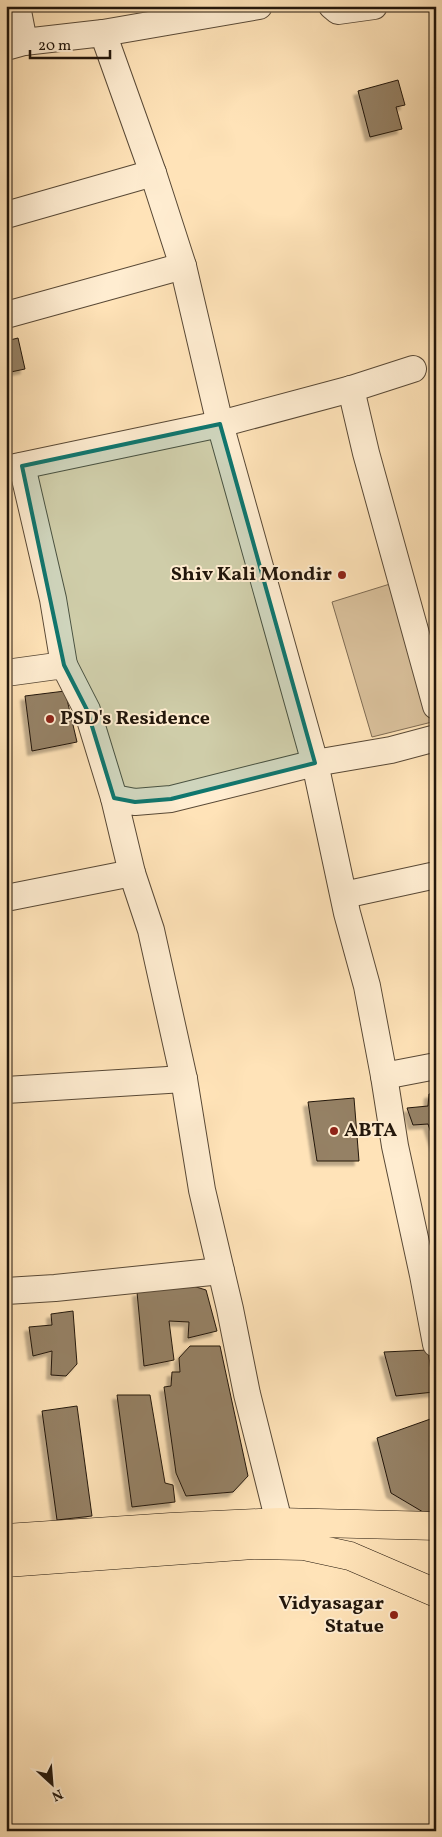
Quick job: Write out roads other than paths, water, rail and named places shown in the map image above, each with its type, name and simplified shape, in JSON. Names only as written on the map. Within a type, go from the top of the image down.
[{"type":"main road","points":[[6,1538],[279,1522],[436,1526]]},
{"type":"main road","points":[[6,1563],[253,1545],[304,1546],[350,1556],[436,1593]]},
{"type":"main road","points":[[436,1570],[436,1582]]},
{"type":"street","points":[[17,6],[15,45],[103,33],[249,7]]},
{"type":"street","points":[[332,6],[338,11],[374,6]]},
{"type":"street","points":[[103,33],[153,173],[183,266],[220,424],[316,763],[347,913],[367,986],[395,1146],[433,1316],[436,1344]]},
{"type":"street","points":[[6,215],[153,173]]},
{"type":"street","points":[[6,315],[183,266]]},
{"type":"street","points":[[279,1522],[253,1420],[202,1190],[184,1079],[151,930],[132,873],[114,798],[87,710],[64,665],[53,599],[14,468],[220,424],[351,389],[413,369]]},
{"type":"street","points":[[351,389],[366,452],[436,706]]},
{"type":"street","points":[[6,673],[64,665]]},
{"type":"street","points":[[114,798],[135,802],[171,799],[316,763],[391,750],[436,738]]},
{"type":"street","points":[[6,898],[132,873]]},
{"type":"street","points":[[344,895],[436,875]]},
{"type":"street","points":[[384,1076],[436,1066]]},
{"type":"street","points":[[6,1090],[184,1079]]},
{"type":"street","points":[[6,1291],[55,1288],[221,1271]]},
{"type":"place","name":"Shiv Kali Mondir","points":[[342,575]]},
{"type":"place","name":"PSD's Residence","points":[[50,719]]},
{"type":"place","name":"ABTA","points":[[334,1131]]},
{"type":"place","name":"Vidyasagar Statue","points":[[394,1615]]}]
